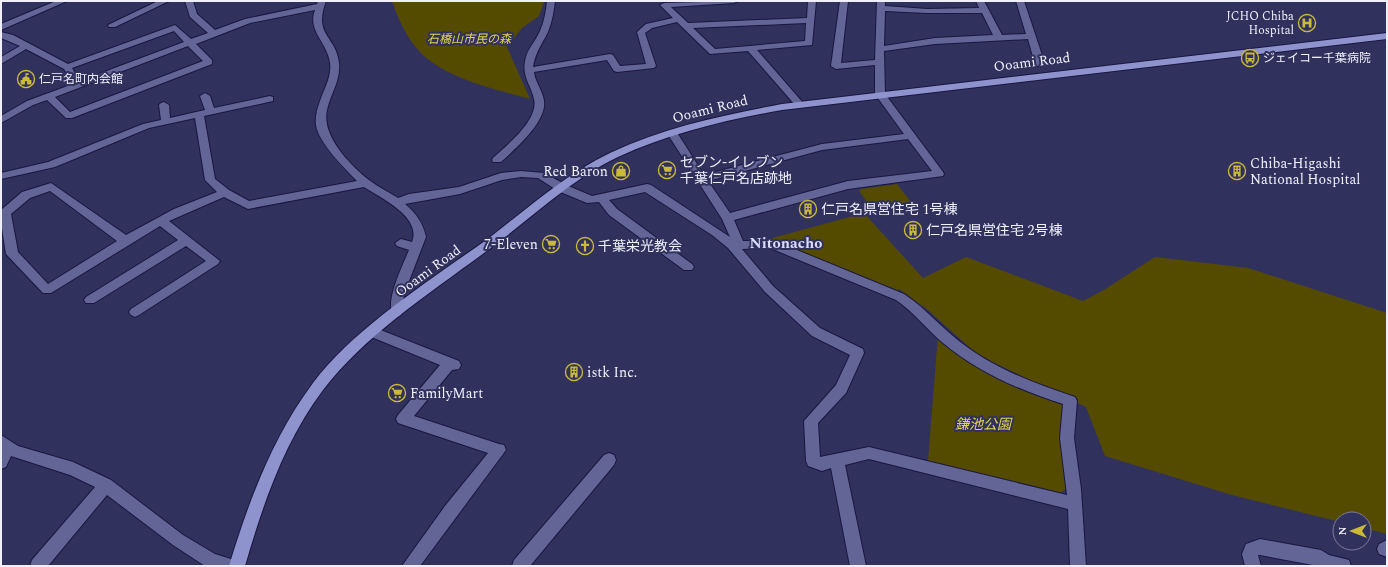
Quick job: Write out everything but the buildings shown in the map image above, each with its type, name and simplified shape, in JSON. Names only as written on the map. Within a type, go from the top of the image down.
[{"type":"main road","name":"Ooami Road","points":[[236,566],[259,496],[285,437],[297,417],[324,380],[349,353],[397,312],[562,188],[610,157],[649,140],[700,124],[799,104],[1387,36]]},
{"type":"street","points":[[1,27],[63,1]]},
{"type":"street","points":[[112,25],[165,1]]},
{"type":"street","points":[[189,1],[193,14],[214,34]]},
{"type":"street","points":[[497,160],[523,136],[539,110],[539,99],[529,79],[528,70],[531,54],[545,29],[551,1]]},
{"type":"street","points":[[734,1],[664,5],[713,52],[752,50],[809,43],[812,1]]},
{"type":"street","points":[[844,1],[836,66],[879,62]]},
{"type":"street","points":[[980,1],[998,36]]},
{"type":"street","points":[[1020,1],[1040,64]]},
{"type":"street","points":[[1,120],[48,96],[214,34],[262,17],[321,4],[317,23],[335,63],[322,116],[321,127],[328,142],[347,165],[366,183],[397,203],[413,218],[418,226],[420,237],[398,294],[397,312]]},
{"type":"street","points":[[727,218],[848,185],[938,174],[880,94],[879,49],[881,5],[927,11],[984,10]]},
{"type":"street","points":[[528,70],[610,57],[617,69],[651,66],[641,37],[641,32],[649,26],[679,19]]},
{"type":"street","points":[[686,26],[810,20]]},
{"type":"street","points":[[48,96],[69,116],[209,62],[175,28],[67,67]]},
{"type":"street","points":[[1,35],[10,37],[67,67],[78,85]]},
{"type":"street","points":[[879,49],[935,41],[998,36],[1030,36]]},
{"type":"street","points":[[1,61],[25,46]]},
{"type":"street","points":[[752,50],[799,104]]},
{"type":"street","points":[[205,96],[210,180],[225,193],[248,205],[366,183]]},
{"type":"street","points":[[1,176],[51,165],[97,148],[146,126],[270,99]]},
{"type":"street","points":[[164,105],[166,121]]},
{"type":"street","points":[[672,133],[727,218],[736,244],[769,289],[816,332],[858,352],[841,389],[811,421],[813,461],[822,464],[869,453],[1075,504]]},
{"type":"street","points":[[702,179],[822,147],[911,136]]},
{"type":"street","points":[[397,203],[409,198],[460,190],[501,177],[521,174],[540,175],[562,188],[591,200],[647,188],[736,244],[771,244],[900,297],[910,303],[948,340],[989,370],[1032,388],[1070,401],[1067,438],[1075,504],[1078,566]]},
{"type":"street","points":[[127,242],[51,187],[26,195],[4,213],[12,254],[47,290],[127,242],[161,221],[199,201],[225,193]]},
{"type":"street","points":[[602,198],[613,212],[688,267]]},
{"type":"street","points":[[136,312],[214,261],[161,221]]},
{"type":"street","points":[[90,300],[187,240]]},
{"type":"street","points":[[401,243],[416,248]]},
{"type":"street","points":[[373,332],[452,365],[403,419],[499,450],[450,511],[410,566]]},
{"type":"street","points":[[1,462],[4,444],[14,452],[73,469],[106,485],[178,540],[211,560],[228,566]]},
{"type":"street","points":[[520,566],[609,460]]},
{"type":"street","points":[[837,461],[858,566]]},
{"type":"street","points":[[38,566],[106,485]]},
{"type":"street","points":[[1253,566],[1250,554],[1252,549],[1260,547],[1322,558],[1327,564],[1343,566]]},
{"type":"shaded area","points":[[1,37],[20,46],[16,51],[1,59]]},
{"type":"green space","name":"石橋山市民の森","points":[[392,1],[544,1],[539,16],[522,28],[507,47],[530,99],[472,82],[443,69],[431,61],[420,52],[411,41],[400,21]]},
{"type":"green space","points":[[897,184],[911,202],[875,213],[859,191],[861,189]]},
{"type":"green space","points":[[864,213],[923,278],[966,257],[1083,301],[1104,290],[1155,257],[1248,268],[1387,313],[1387,534],[1372,530],[1372,511],[1332,511],[1332,520],[1232,495],[1105,456],[1086,407],[978,355],[928,310],[899,289],[896,292],[769,239]]},
{"type":"green space","name":"鎌池公園","points":[[938,335],[990,375],[1065,401],[1066,489],[1060,493],[928,461]]},
{"type":"place","name":"JCHO Chiba Hospital","points":[[1307,23]]},
{"type":"place","name":"ジェイコー千葉病院","points":[[1250,58]]},
{"type":"place","name":"仁戸名町内会館","points":[[26,79]]},
{"type":"place","name":"セブン-イレブン 千葉仁戸名店跡地","points":[[667,170]]},
{"type":"place","name":"Red Baron","points":[[621,171]]},
{"type":"place","name":"Chiba-Higashi National Hospital","points":[[1237,171]]},
{"type":"place","name":"仁戸名県営住宅 1号棟","points":[[808,209]]},
{"type":"place","name":"仁戸名県営住宅 2号棟","points":[[913,230]]},
{"type":"place","name":"7-Eleven","points":[[551,244]]},
{"type":"place","name":"千葉栄光教会","points":[[585,246]]},
{"type":"place","name":"istk Inc.","points":[[574,372]]},
{"type":"place","name":"FamilyMart","points":[[397,393]]},
{"type":"district","name":"Nitonacho","points":[[786,243]]}]
